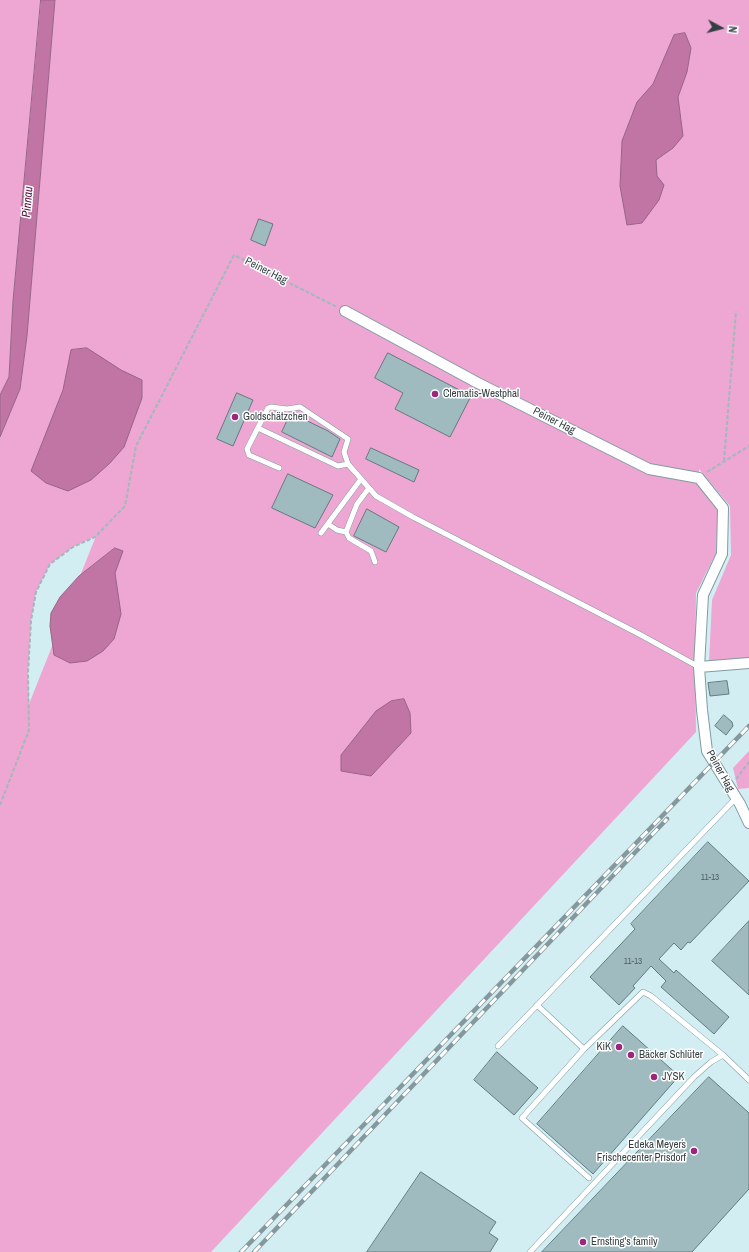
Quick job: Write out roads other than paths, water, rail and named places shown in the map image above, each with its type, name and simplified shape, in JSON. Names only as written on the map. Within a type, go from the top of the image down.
[{"type":"street","name":"Peiner Hag","points":[[345,311],[476,382],[649,469],[699,478],[723,508],[722,554],[703,595],[699,667],[702,710],[707,751],[736,798],[749,823]]},
{"type":"street","points":[[699,667],[749,663]]},
{"type":"lane","points":[[279,468],[248,456],[248,449],[268,408],[287,409],[300,407],[348,439],[344,452],[348,464],[376,496],[413,517],[639,634],[699,667]]},
{"type":"lane","points":[[258,428],[338,466],[348,464]]},
{"type":"lane","points":[[321,533],[361,479]]},
{"type":"lane","points":[[369,488],[357,504],[346,532],[349,538],[371,551],[375,562]]},
{"type":"lane","points":[[328,524],[337,530],[346,532]]},
{"type":"lane","points":[[498,1046],[736,798]]},
{"type":"lane","points":[[589,1178],[522,1118],[584,1049],[643,992],[651,996],[723,1055],[749,1080]]},
{"type":"lane","points":[[537,1005],[584,1049]]},
{"type":"lane","points":[[530,1252],[694,1077],[710,1062],[723,1055]]},
{"type":"water","name":"Pinnau","points":[[41,0],[55,0],[27,336],[20,389],[0,437],[0,395],[9,377],[13,301]]},
{"type":"water","points":[[685,33],[691,48],[687,72],[678,97],[683,136],[673,148],[656,160],[657,176],[664,185],[659,200],[642,223],[627,225],[620,186],[622,141],[637,102],[653,84],[674,35]]},
{"type":"water","points":[[87,348],[121,370],[142,380],[142,398],[124,447],[110,463],[91,480],[68,491],[46,483],[31,471],[63,390],[71,350]]},
{"type":"water","points":[[115,548],[123,551],[115,573],[121,614],[114,639],[103,651],[87,661],[70,663],[54,655],[50,626],[51,613],[60,597],[79,576]]},
{"type":"water","points":[[404,699],[410,713],[411,733],[371,776],[341,771],[341,755],[376,711],[391,701]]},
{"type":"railway","points":[[241,1252],[749,726]]},
{"type":"railway","points":[[254,1252],[667,819]]},
{"type":"place","name":"Clematis-Westphal","points":[[435,394]]},
{"type":"place","name":"Goldschätzchen","points":[[235,417]]},
{"type":"place","name":"KiK","points":[[619,1047]]},
{"type":"place","name":"Bäcker Schlüter","points":[[631,1055]]},
{"type":"place","name":"JYSK","points":[[654,1077]]},
{"type":"place","name":"Edeka Meyer´s Frischecenter Prisdorf","points":[[694,1151]]},
{"type":"place","name":"Ernsting's family","points":[[583,1242]]}]
